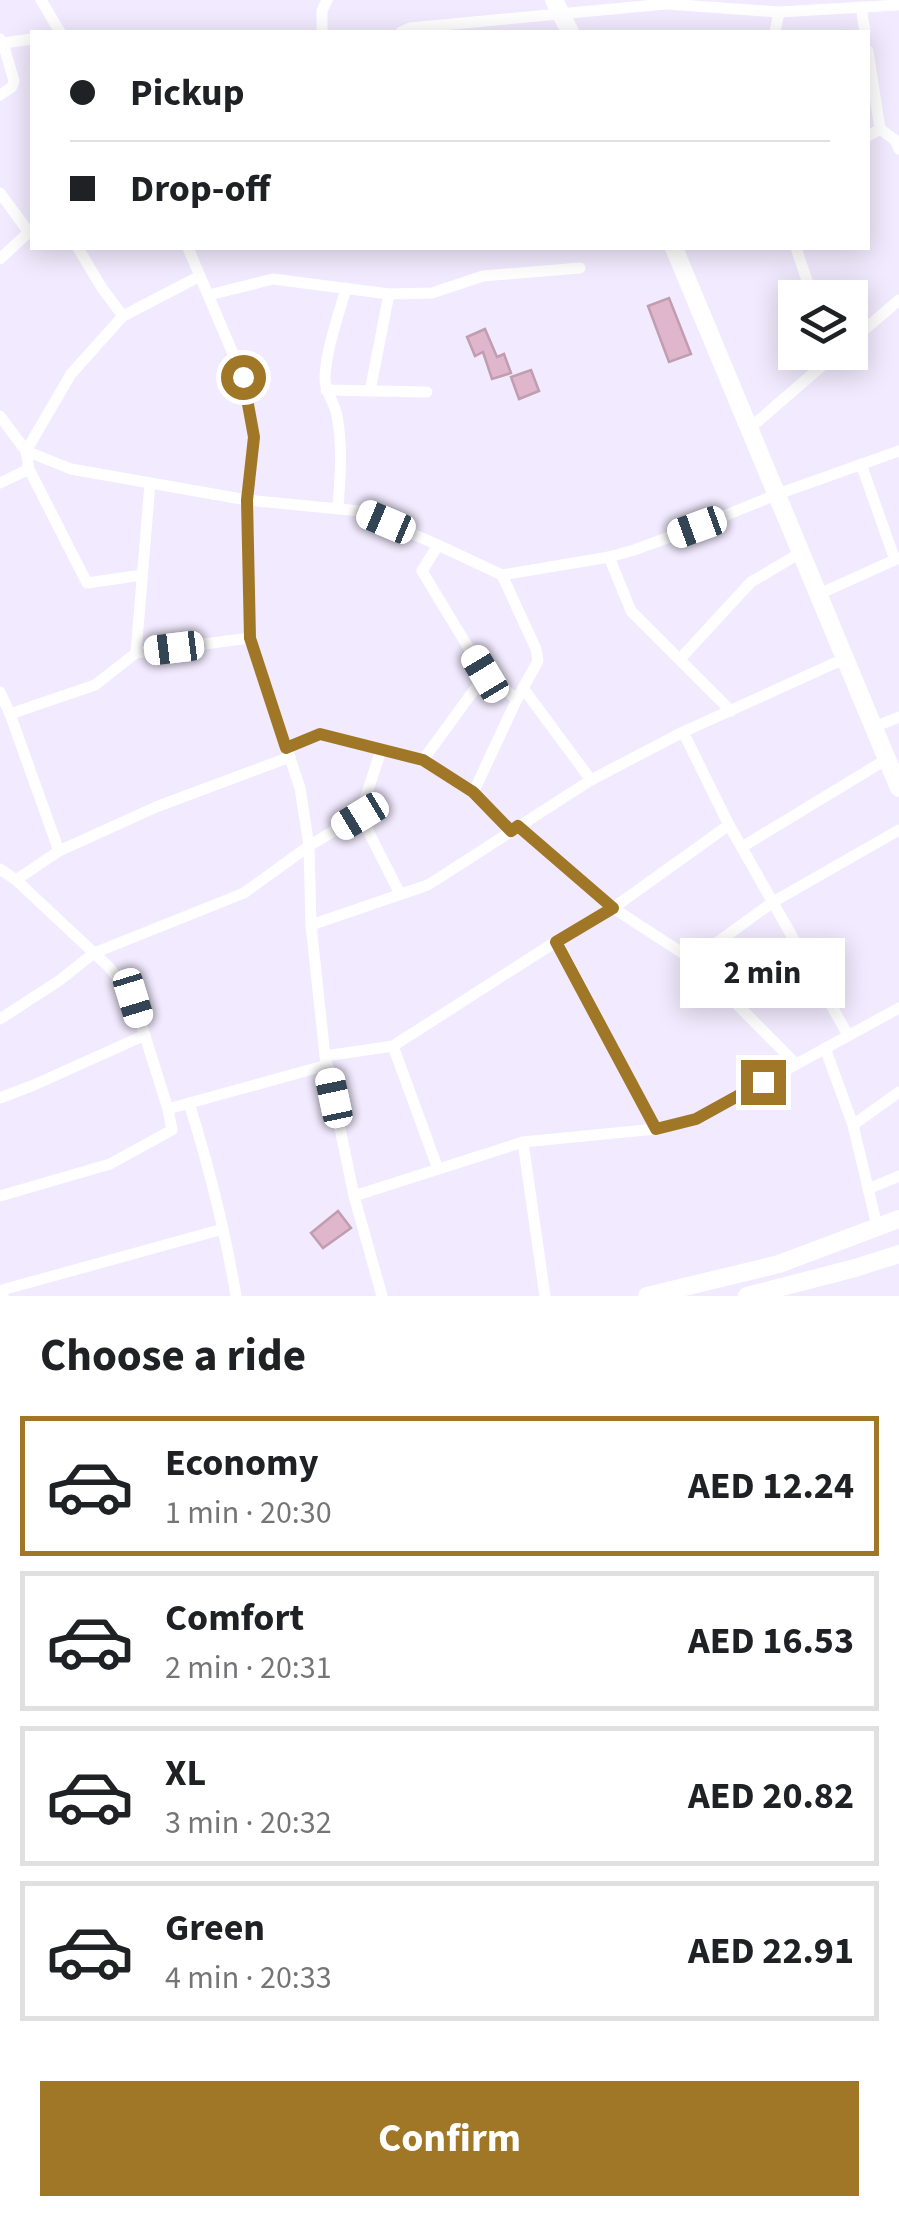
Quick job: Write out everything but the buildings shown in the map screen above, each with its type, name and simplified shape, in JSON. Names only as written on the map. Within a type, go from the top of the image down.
[{"type":"main road","points":[[558,7],[569,30]]},
{"type":"main road","points":[[675,250],[899,788]]},
{"type":"main road","points":[[647,1296],[779,1264],[899,1219]]},
{"type":"main road","points":[[747,1296],[899,1254]]},
{"type":"street","points":[[41,0],[59,30]]},
{"type":"street","points":[[406,30],[558,7],[666,2],[779,12],[898,3]]},
{"type":"street","points":[[321,4],[322,30]]},
{"type":"street","points":[[860,7],[864,30]]},
{"type":"street","points":[[775,30],[779,12]]},
{"type":"street","points":[[0,95],[14,82],[2,41],[30,38]]},
{"type":"street","points":[[870,64],[880,130],[895,140],[899,150]]},
{"type":"street","points":[[870,135],[880,130]]},
{"type":"street","points":[[0,195],[30,230],[0,259]]},
{"type":"street","points":[[79,250],[123,316]]},
{"type":"street","points":[[189,250],[243,377],[254,437],[247,500],[250,638],[300,788],[309,846],[311,925],[326,1060],[354,1196],[382,1296]]},
{"type":"street","points":[[797,250],[807,280]]},
{"type":"street","points":[[209,295],[273,279],[389,294],[432,293],[483,276],[580,268]]},
{"type":"street","points":[[26,451],[71,374],[123,316],[200,276]]},
{"type":"street","points":[[338,509],[341,440],[336,412],[326,390],[326,366],[346,288]]},
{"type":"street","points":[[370,391],[389,294]]},
{"type":"street","points":[[868,327],[899,300]]},
{"type":"street","points":[[750,428],[817,370]]},
{"type":"street","points":[[326,390],[427,392]]},
{"type":"street","points":[[0,416],[26,451],[28,469],[88,583],[142,576]]},
{"type":"street","points":[[26,451],[71,470],[247,500],[360,511],[502,575],[609,557],[899,451]]},
{"type":"street","points":[[819,594],[897,559],[861,464]]},
{"type":"street","points":[[0,483],[28,469]]},
{"type":"street","points":[[136,653],[150,483]]},
{"type":"street","points":[[438,544],[422,571],[485,674],[520,693],[591,780]]},
{"type":"street","points":[[680,659],[750,582],[802,552]]},
{"type":"street","points":[[609,557],[631,610],[731,710]]},
{"type":"street","points":[[473,792],[538,661],[502,575]]},
{"type":"street","points":[[5,709],[95,685],[136,653],[250,638]]},
{"type":"street","points":[[311,925],[428,884],[591,780],[683,732],[846,658]]},
{"type":"street","points":[[423,760],[485,674]]},
{"type":"street","points":[[0,692],[58,851]]},
{"type":"street","points":[[874,727],[899,717]]},
{"type":"street","points":[[683,732],[729,824],[848,1035]]},
{"type":"street","points":[[16,880],[58,851],[288,752],[320,734],[423,760],[473,792],[613,908],[693,960],[796,1064]]},
{"type":"street","points":[[0,1019],[94,954],[244,893],[309,846],[360,816],[381,750]]},
{"type":"street","points":[[742,847],[887,759]]},
{"type":"street","points":[[360,816],[400,894]]},
{"type":"street","points":[[168,1109],[326,1060],[393,1046],[613,908],[729,824]]},
{"type":"street","points":[[693,960],[773,902],[899,830]]},
{"type":"street","points":[[0,869],[109,967],[133,998],[172,1130],[110,1164],[0,1196]]},
{"type":"street","points":[[556,942],[656,1129]]},
{"type":"street","points":[[354,1196],[522,1142],[656,1129],[696,1119],[899,1008]]},
{"type":"street","points":[[0,1098],[144,1035]]},
{"type":"street","points":[[393,1046],[438,1169]]},
{"type":"street","points":[[824,1048],[853,1125],[877,1226]]},
{"type":"street","points":[[853,1125],[899,1092]]},
{"type":"street","points":[[189,1103],[210,1170],[236,1296]]},
{"type":"street","points":[[522,1142],[545,1296]]},
{"type":"street","points":[[868,1189],[899,1176]]},
{"type":"street","points":[[4,1296],[2,1290],[223,1229]]},
{"type":"route","points":[[243,377],[254,437],[247,500],[250,638],[286,748],[320,734],[423,760],[473,792],[511,831],[518,826],[613,908],[556,942],[656,1129],[696,1119],[763,1082]]}]
